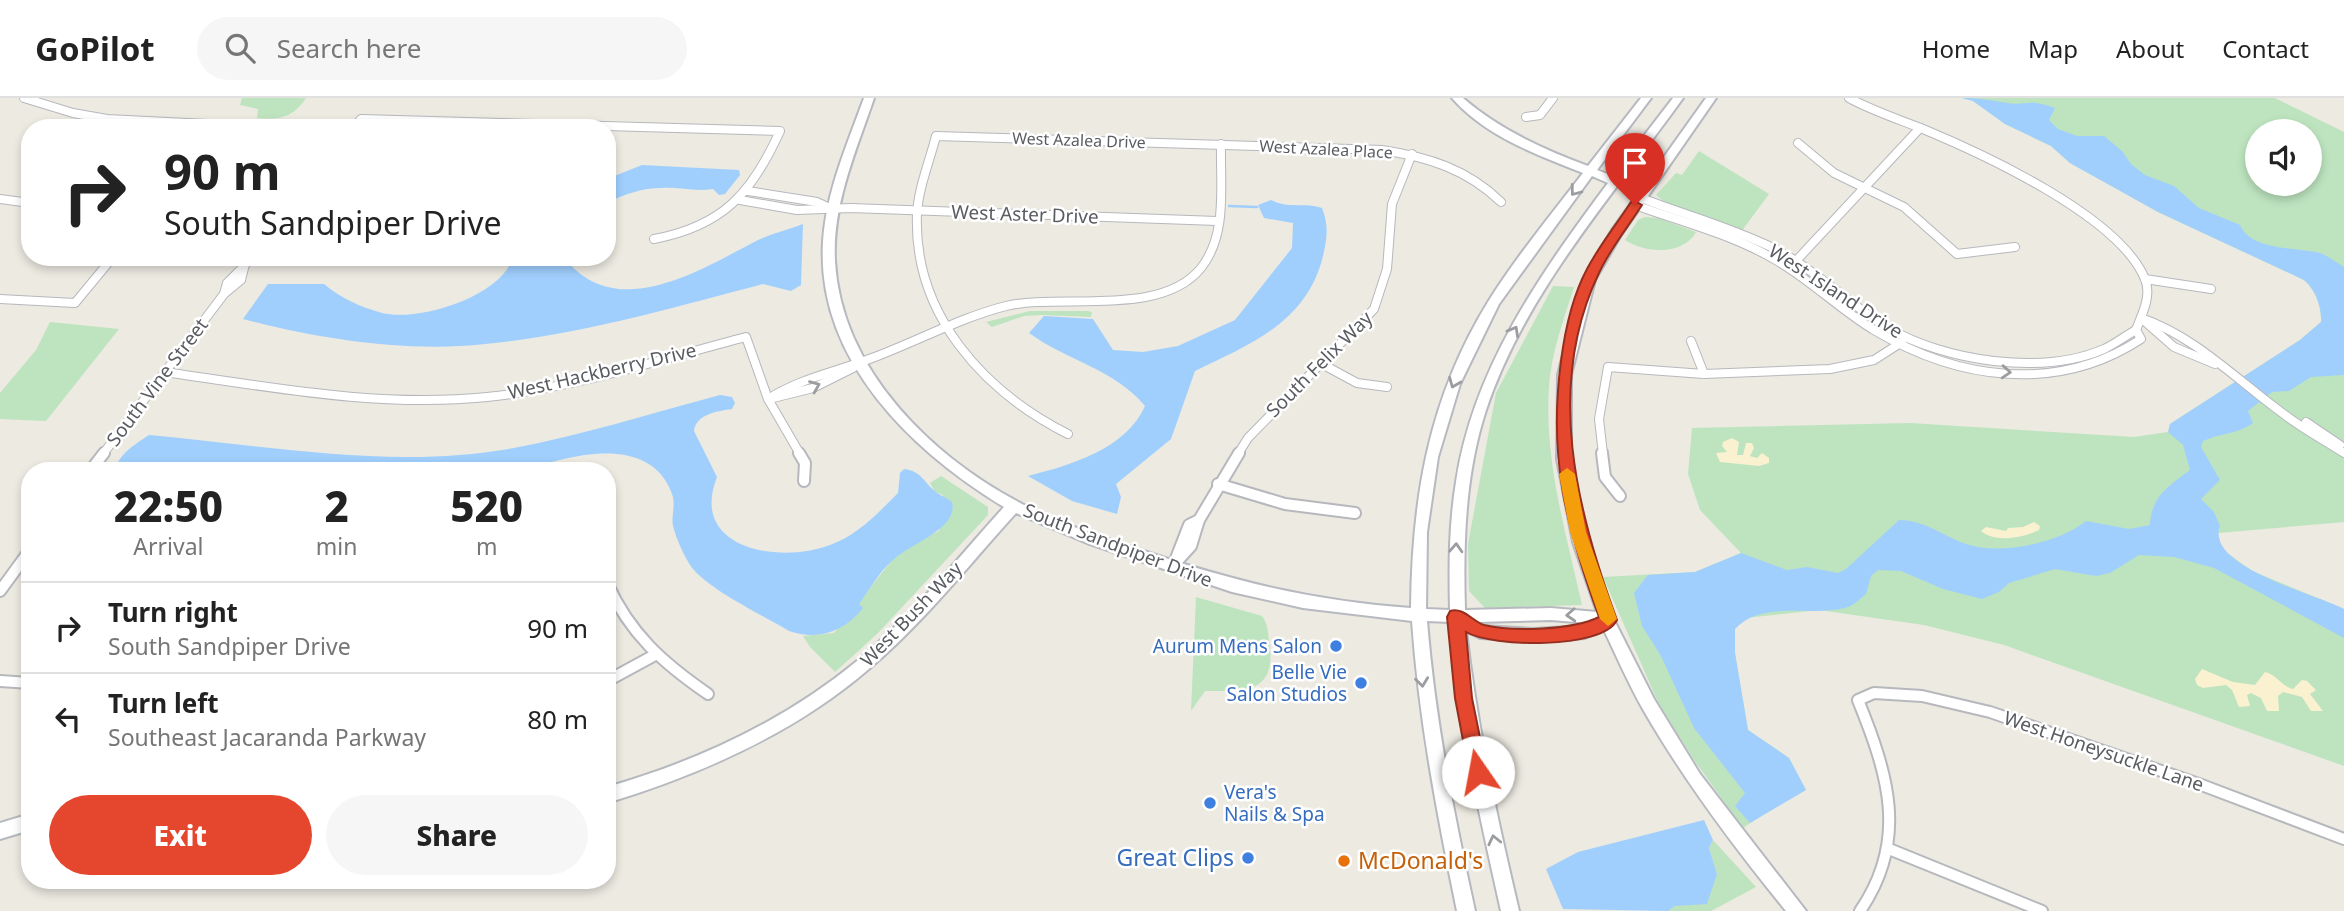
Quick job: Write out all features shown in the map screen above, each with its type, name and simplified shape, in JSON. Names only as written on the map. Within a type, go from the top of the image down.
[{"type":"street","name":"South Sandpiper Drive","points":[[869,98],[833,209],[829,251],[831,285],[843,328],[859,363],[883,397],[914,431],[957,469],[1014,506],[1172,567],[1236,588],[1284,599],[1456,617],[1480,632],[1534,635],[1585,632],[1608,620]]},
{"type":"street","points":[[1457,98],[1509,137],[1617,182]]},
{"type":"street","points":[[1526,117],[1540,115],[1553,98]]},
{"type":"street","points":[[1466,911],[1430,740],[1417,614],[1424,495],[1452,388],[1489,311],[1646,98]]},
{"type":"street","points":[[1510,911],[1465,708],[1456,617],[1458,509],[1469,451],[1490,382],[1529,306],[1678,98]]},
{"type":"street","points":[[1711,98],[1593,270],[1572,332],[1563,400],[1563,449],[1572,506],[1586,558],[1608,620],[1642,692],[1729,828],[1797,911]]},
{"type":"street","points":[[1849,98],[1985,157],[2096,223],[2129,254],[2145,279],[2148,302],[2136,330]]},
{"type":"street","points":[[29,99],[73,113],[107,119]]},
{"type":"street","points":[[616,127],[780,131],[765,167],[740,200],[691,232],[654,239]]},
{"type":"street","points":[[1793,264],[1920,128]]},
{"type":"street","name":"West Azalea Drive","points":[[916,211],[936,136],[1221,144]]},
{"type":"street","points":[[1798,143],[1807,154],[1830,171],[1905,208],[1957,254],[2015,247]]},
{"type":"street","points":[[804,481],[805,463],[768,399],[789,396],[841,376],[859,363],[1007,306],[1032,302],[1101,304],[1136,299],[1164,289],[1195,272],[1214,246],[1221,144]]},
{"type":"street","name":"West Azalea Place","points":[[1221,144],[1382,150],[1412,154],[1473,177],[1501,202]]},
{"type":"street","name":"South Felix Way","points":[[1172,567],[1189,551],[1199,533],[1199,520],[1218,484],[1248,438],[1364,322],[1379,298],[1387,269],[1392,204],[1412,154]]},
{"type":"street","name":"West Aster Drive","points":[[748,191],[817,202],[833,209]]},
{"type":"street","points":[[0,199],[21,202]]},
{"type":"street","name":"West Aster Drive","points":[[740,200],[789,209],[1217,221]]},
{"type":"street","points":[[789,209],[794,200]]},
{"type":"street","name":"West Island Drive","points":[[1638,202],[1728,235],[1793,264],[1867,325],[1972,363],[2034,374],[2075,370],[2124,354],[2141,339],[2136,330],[2103,349],[2067,359],[2024,363],[1972,363]]},
{"type":"street","points":[[916,211],[921,262],[945,329],[1007,396],[1042,422],[1068,434]]},
{"type":"street","points":[[0,299],[75,303],[106,266]]},
{"type":"street","name":"South Vine Street","points":[[97,462],[224,294],[241,279],[246,266]]},
{"type":"street","points":[[2145,279],[2211,289]]},
{"type":"street","points":[[2141,318],[2150,331],[2164,340],[2199,361],[2216,365],[2344,447]]},
{"type":"street","name":"West Hackberry Drive","points":[[164,372],[376,398],[485,397],[569,382],[746,337],[768,399]]},
{"type":"street","points":[[1620,496],[1605,477],[1599,419],[1608,367],[1704,374],[1830,369],[1874,360],[1904,340]]},
{"type":"street","points":[[1691,341],[1704,374]]},
{"type":"street","points":[[2067,359],[2075,370]]},
{"type":"street","points":[[1322,364],[1357,383],[1387,387]]},
{"type":"street","points":[[2275,405],[2286,416],[2344,453]]},
{"type":"street","points":[[1218,484],[1285,504],[1355,513]]},
{"type":"street","name":"West Bush Way","points":[[616,791],[720,754],[825,694],[899,631],[1014,506]]},
{"type":"street","points":[[0,591],[21,562]]},
{"type":"street","points":[[616,601],[626,621],[653,656],[708,694]]},
{"type":"street","points":[[616,676],[653,656]]},
{"type":"street","points":[[0,681],[21,682]]},
{"type":"street","name":"West Honeysuckle Lane","points":[[1889,849],[1885,779],[1874,737],[1858,700],[1874,693],[1922,696],[1990,712],[2199,784],[2344,839]]},
{"type":"street","points":[[0,831],[21,825]]},
{"type":"street","points":[[1860,911],[1879,884],[1889,849],[2042,911]]},
{"type":"green space","points":[[242,98],[306,98],[291,114],[265,119],[257,118],[258,109],[240,105]]},
{"type":"green space","points":[[1962,98],[2275,98],[2318,119],[2245,119],[2245,196],[2322,196],[2322,121],[2344,132],[2344,522],[2218,533],[2222,549],[2252,571],[2344,609],[2344,766],[2004,645],[1924,625],[1819,610],[1745,618],[1735,629],[1735,653],[1748,730],[1789,758],[1806,790],[1784,800],[1743,828],[1694,760],[1658,702],[1603,577],[1695,572],[1741,553],[1700,510],[1688,474],[1692,428],[1910,423],[2134,437],[2168,432],[2170,424],[2300,340],[2321,322],[2317,299],[2304,280],[2158,212],[2070,163],[2051,146],[2005,124],[1973,101]]},
{"type":"green space","points":[[1699,151],[1769,194],[1741,232],[1667,204],[1656,195],[1676,173],[1682,175]]},
{"type":"green space","points":[[1645,217],[1658,218],[1696,232],[1690,240],[1673,249],[1642,248],[1625,240],[1638,220]]},
{"type":"green space","points":[[1553,286],[1574,287],[1552,362],[1548,415],[1553,470],[1582,605],[1485,608],[1469,591],[1468,544],[1496,393]]},
{"type":"green space","points":[[1030,311],[1092,312],[1091,317],[1024,316],[992,327],[986,322]]},
{"type":"green space","points":[[50,322],[119,329],[46,421],[0,419],[0,393],[36,350]]},
{"type":"green space","points":[[941,476],[988,507],[988,515],[877,634],[835,672],[803,636],[834,633],[904,548],[939,531],[943,495],[935,492],[930,483]]},
{"type":"green space","points":[[1196,597],[1262,616],[1268,631],[1270,663],[1267,675],[1261,682],[1242,690],[1205,691],[1191,711]]},
{"type":"green space","points":[[1713,840],[1756,887],[1711,911],[1668,911],[1717,874],[1709,848]]},
{"type":"sand","points":[[1732,438],[1739,442],[1737,455],[1743,455],[1746,443],[1752,443],[1754,448],[1750,456],[1757,458],[1762,453],[1769,458],[1769,463],[1759,466],[1720,462],[1716,453],[1727,452],[1722,446],[1723,442]]},
{"type":"sand","points":[[2034,522],[2040,526],[2039,530],[2017,537],[1994,537],[1981,531],[1986,527],[2006,531],[2008,528],[2023,527]]},
{"type":"sand","points":[[2202,669],[2233,682],[2255,685],[2265,672],[2293,689],[2302,680],[2307,681],[2316,690],[2310,694],[2323,711],[2311,711],[2302,697],[2283,692],[2278,696],[2279,711],[2267,711],[2261,698],[2251,693],[2247,695],[2250,706],[2239,707],[2232,690],[2226,685],[2203,688],[2197,685],[2195,679]]},
{"type":"water","points":[[1962,98],[2014,104],[2033,103],[2055,108],[2049,120],[2058,129],[2077,136],[2104,136],[2145,175],[2174,186],[2199,208],[2240,225],[2254,239],[2264,244],[2320,253],[2344,267],[2344,375],[2311,377],[2289,391],[2272,392],[2248,411],[2253,423],[2203,441],[2201,447],[2220,480],[2201,499],[2214,512],[2220,526],[2220,541],[2229,554],[2267,578],[2344,609],[2344,638],[2214,568],[2174,557],[2139,555],[2110,573],[2096,576],[2055,569],[2009,583],[1999,592],[1982,599],[1943,589],[1901,571],[1878,570],[1871,576],[1866,594],[1848,607],[1759,614],[1735,629],[1735,653],[1748,730],[1789,758],[1806,790],[1750,823],[1735,806],[1745,793],[1694,728],[1661,656],[1642,626],[1634,593],[1648,575],[1695,572],[1741,553],[1787,570],[1807,567],[1838,573],[1846,569],[1899,520],[1926,525],[1966,544],[1995,549],[2045,541],[2061,536],[2086,521],[2129,529],[2150,525],[2154,507],[2162,493],[2190,470],[2183,445],[2168,432],[2170,424],[2300,340],[2321,322],[2317,299],[2304,280],[2158,212],[2070,163],[2051,146],[2005,124],[1973,101]]},
{"type":"water","points":[[642,165],[739,170],[740,175],[725,194],[719,195],[713,189],[655,188],[616,199],[616,175]]},
{"type":"water","points":[[1271,200],[1322,208],[1326,221],[1326,238],[1315,279],[1304,298],[1274,328],[1195,371],[1171,439],[1116,484],[1121,497],[1117,514],[1072,501],[1028,476],[1096,453],[1125,434],[1145,406],[1120,383],[1029,333],[1044,316],[1093,319],[1113,350],[1143,352],[1178,346],[1235,320],[1292,248],[1293,223],[1264,218],[1258,205]]},
{"type":"water","points":[[803,224],[801,285],[791,291],[763,284],[575,331],[498,343],[433,347],[378,344],[323,337],[243,319],[268,284],[324,284],[351,302],[366,308],[398,315],[417,314],[437,310],[476,294],[493,283],[508,266],[573,266],[585,277],[608,287],[633,289],[659,285],[685,276],[764,238]]},
{"type":"water","points":[[720,395],[732,397],[735,403],[732,409],[703,417],[694,431],[717,477],[712,502],[716,521],[727,536],[744,545],[765,551],[810,551],[840,541],[867,523],[898,493],[900,473],[904,469],[919,475],[936,492],[952,502],[952,512],[941,528],[900,554],[888,565],[859,604],[863,608],[848,623],[830,632],[810,635],[789,631],[725,595],[702,578],[691,566],[679,543],[673,526],[672,494],[661,475],[646,462],[627,456],[585,455],[552,462],[119,462],[124,454],[149,435],[332,454],[424,457],[514,448]]},
{"type":"water","points":[[1704,820],[1713,840],[1709,848],[1717,874],[1707,904],[1675,906],[1668,911],[1563,909],[1546,869],[1578,852]]},
{"type":"waterway","points":[[1229,206],[1257,207]]},
{"type":"slow traffic","points":[[1567,474],[1578,532],[1608,619]]},
{"type":"place","name":"Aurum Mens Salon","points":[[1336,646]]},
{"type":"place","name":"Belle Vie Salon Studios","points":[[1361,683]]},
{"type":"place","name":"Vera's Nails & Spa","points":[[1210,803]]},
{"type":"place","name":"Great Clips","points":[[1248,858]]},
{"type":"place","name":"McDonald's","points":[[1344,861]]},
{"type":"route","points":[[1478,772],[1464,698],[1456,617],[1480,632],[1534,635],[1585,632],[1608,620],[1586,558],[1572,506],[1563,449],[1563,400],[1568,353],[1577,311],[1593,270],[1635,205]]}]
